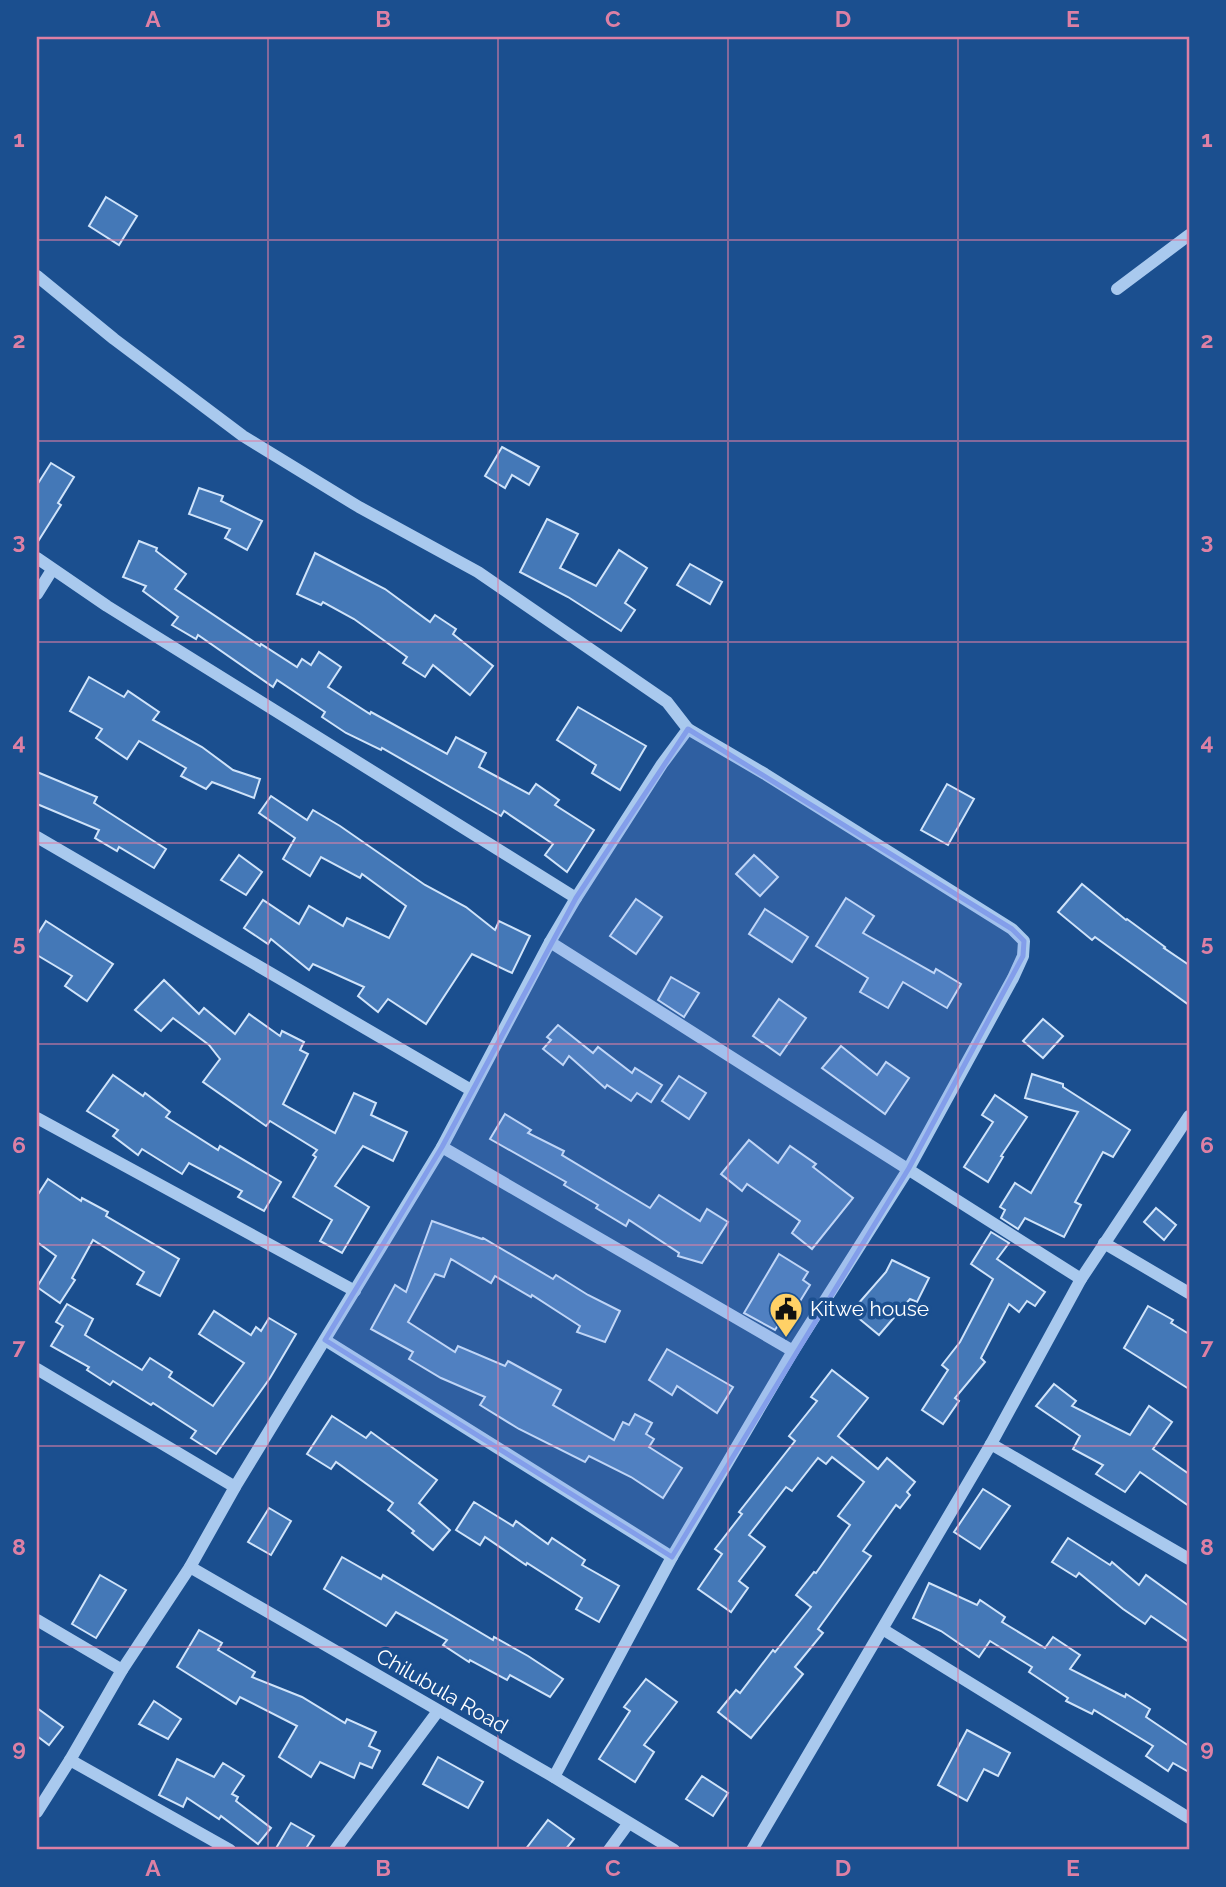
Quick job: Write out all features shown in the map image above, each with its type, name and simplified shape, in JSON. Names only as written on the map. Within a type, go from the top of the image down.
[{"type":"street","points":[[1117,289],[1189,235]]},
{"type":"street","points":[[37,276],[114,339],[243,436],[359,507],[478,572],[667,702],[688,729],[765,774],[1012,929],[1024,941],[1023,957],[1013,978],[909,1168],[793,1351],[672,1557],[554,1777]]},
{"type":"street","points":[[37,558],[52,570],[576,898]]},
{"type":"street","points":[[37,594],[52,570]]},
{"type":"street","points":[[37,1812],[122,1670],[190,1567],[235,1487],[442,1147],[576,898],[662,764],[688,729]]},
{"type":"street","points":[[37,837],[471,1090]]},
{"type":"street","points":[[550,942],[1081,1279]]},
{"type":"street","points":[[752,1850],[884,1630],[991,1444],[1081,1279],[1189,1116]]},
{"type":"street","points":[[37,1118],[355,1291]]},
{"type":"street","points":[[442,1147],[793,1351]]},
{"type":"street","points":[[1104,1243],[1189,1293]]},
{"type":"street","points":[[325,1340],[672,1557]]},
{"type":"street","points":[[37,1369],[235,1487]]},
{"type":"street","points":[[991,1444],[1189,1559]]},
{"type":"street","name":"Chilubula Road","points":[[190,1567],[554,1777],[674,1850]]},
{"type":"street","points":[[37,1620],[122,1670]]},
{"type":"street","points":[[884,1630],[1189,1818]]},
{"type":"street","points":[[335,1850],[438,1711]]},
{"type":"street","points":[[70,1760],[230,1850]]},
{"type":"street","points":[[609,1850],[628,1824]]},
{"type":"highlighted area","points":[[688,729],[1012,929],[1024,941],[1023,956],[909,1168],[672,1557],[325,1340],[442,1147],[576,898]]},
{"type":"building","points":[[106,197],[137,216],[119,245],[89,226]]},
{"type":"building","points":[[502,447],[539,467],[529,485],[512,475],[505,488],[485,476]]},
{"type":"building","points":[[51,463],[74,477],[58,503],[61,505],[37,543],[37,485]]},
{"type":"building","points":[[199,488],[223,496],[221,501],[262,521],[247,550],[225,538],[230,529],[189,514]]},
{"type":"building","points":[[547,519],[578,534],[560,568],[596,586],[619,550],[647,568],[625,603],[635,610],[621,631],[568,597],[520,572]]},
{"type":"building","points":[[139,541],[157,548],[156,551],[186,574],[175,589],[260,646],[261,644],[297,667],[302,659],[311,665],[319,652],[341,667],[328,687],[370,714],[371,712],[447,754],[456,737],[486,753],[479,767],[529,794],[536,784],[559,800],[555,805],[594,830],[567,872],[545,855],[553,844],[504,811],[501,816],[382,748],[381,750],[346,733],[322,717],[325,712],[277,680],[273,687],[198,635],[196,639],[172,625],[178,617],[143,591],[146,586],[123,577]]},
{"type":"building","points":[[315,553],[385,589],[430,622],[435,615],[456,629],[453,634],[493,666],[470,695],[433,665],[425,677],[403,663],[407,657],[354,619],[323,602],[321,605],[297,594]]},
{"type":"building","points":[[690,564],[722,582],[710,604],[677,585]]},
{"type":"building","points":[[89,677],[124,697],[128,691],[159,712],[153,720],[202,747],[233,770],[260,779],[254,798],[212,782],[206,789],[181,776],[186,768],[139,741],[127,759],[96,738],[102,729],[70,711]]},
{"type":"building","points":[[578,707],[646,746],[620,790],[592,773],[596,765],[557,740]]},
{"type":"building","points":[[37,772],[97,797],[94,803],[166,849],[154,868],[119,847],[117,851],[95,838],[99,830],[37,804]]},
{"type":"building","points":[[947,784],[974,799],[948,845],[921,830]]},
{"type":"building","points":[[271,796],[307,820],[313,810],[340,826],[425,885],[466,907],[495,930],[499,921],[530,936],[512,973],[472,954],[426,1024],[388,999],[378,1012],[358,996],[364,987],[313,964],[309,970],[271,939],[268,944],[244,928],[263,900],[299,924],[309,906],[343,926],[347,918],[389,938],[406,906],[362,874],[360,878],[321,857],[310,876],[283,859],[295,838],[259,813]]},
{"type":"building","points":[[239,855],[262,872],[246,895],[221,880]]},
{"type":"building","points":[[754,855],[778,877],[760,896],[736,874]]},
{"type":"building","points":[[1082,884],[1126,920],[1189,965],[1189,1005],[1095,937],[1092,940],[1058,912]]},
{"type":"building","points":[[846,898],[874,916],[863,933],[934,973],[936,969],[961,984],[947,1008],[903,982],[888,1008],[860,992],[868,978],[816,946]]},
{"type":"building","points":[[636,899],[662,917],[636,954],[610,936]]},
{"type":"building","points":[[765,909],[808,937],[792,962],[749,934]]},
{"type":"building","points":[[46,921],[113,964],[87,1001],[65,986],[72,976],[37,955],[37,935]]},
{"type":"building","points":[[671,977],[699,993],[684,1017],[658,1000]]},
{"type":"building","points":[[164,980],[199,1014],[204,1008],[235,1034],[249,1014],[280,1036],[282,1031],[304,1042],[300,1050],[308,1054],[283,1104],[335,1133],[354,1093],[376,1103],[371,1115],[407,1132],[393,1161],[363,1146],[335,1186],[369,1207],[342,1253],[320,1241],[332,1220],[293,1197],[316,1157],[313,1155],[317,1150],[270,1121],[266,1126],[203,1082],[220,1059],[209,1045],[173,1018],[161,1031],[135,1010]]},
{"type":"building","points":[[779,999],[806,1018],[780,1055],[753,1036]]},
{"type":"building","points":[[1043,1019],[1063,1036],[1043,1058],[1023,1041]]},
{"type":"building","points":[[558,1025],[593,1053],[598,1047],[632,1073],[635,1068],[662,1085],[651,1102],[637,1093],[631,1101],[607,1085],[605,1088],[569,1056],[563,1065],[543,1049],[551,1040],[547,1037]]},
{"type":"building","points":[[841,1046],[877,1075],[886,1062],[909,1078],[885,1114],[822,1068]]},
{"type":"building","points":[[1032,1074],[1063,1084],[1063,1087],[1130,1130],[1113,1157],[1103,1152],[1075,1202],[1081,1205],[1064,1237],[1025,1218],[1018,1229],[1001,1218],[1005,1210],[1000,1207],[1015,1183],[1031,1193],[1078,1112],[1025,1098]]},
{"type":"building","points":[[113,1075],[143,1096],[145,1093],[170,1112],[166,1117],[218,1150],[220,1146],[281,1182],[264,1211],[238,1197],[242,1191],[189,1163],[182,1174],[142,1149],[138,1155],[113,1136],[118,1130],[87,1111]]},
{"type":"building","points":[[679,1076],[706,1093],[689,1119],[662,1101]]},
{"type":"building","points":[[995,1095],[1027,1117],[1001,1156],[1003,1157],[988,1182],[964,1167],[993,1122],[982,1115]]},
{"type":"building","points":[[505,1114],[531,1130],[528,1133],[564,1151],[562,1155],[650,1208],[659,1195],[700,1221],[707,1209],[728,1222],[702,1263],[678,1256],[679,1253],[629,1220],[626,1226],[564,1185],[566,1182],[490,1139]]},
{"type":"building","points":[[749,1140],[778,1163],[790,1146],[816,1164],[813,1167],[853,1198],[812,1249],[792,1233],[800,1221],[747,1184],[742,1191],[721,1174]]},
{"type":"building","points":[[48,1179],[81,1201],[82,1198],[108,1212],[106,1216],[179,1259],[160,1296],[137,1284],[144,1272],[93,1240],[72,1278],[75,1280],[60,1303],[37,1287],[56,1256],[37,1242],[37,1196]]},
{"type":"building","points":[[1156,1208],[1176,1225],[1164,1240],[1144,1222]]},
{"type":"building","points":[[432,1221],[483,1238],[553,1279],[556,1275],[620,1311],[605,1342],[577,1332],[580,1326],[532,1295],[531,1297],[495,1276],[491,1283],[451,1259],[444,1277],[435,1274],[408,1322],[455,1352],[458,1346],[505,1366],[508,1361],[561,1390],[553,1405],[614,1440],[623,1422],[629,1425],[635,1414],[652,1423],[646,1434],[654,1439],[649,1447],[682,1468],[663,1498],[631,1477],[589,1456],[585,1462],[519,1429],[480,1405],[485,1397],[441,1378],[409,1359],[413,1352],[371,1329],[395,1285],[406,1292]]},
{"type":"building","points":[[991,1232],[1009,1243],[997,1259],[1045,1292],[1035,1306],[1027,1301],[1019,1312],[1009,1304],[981,1358],[985,1362],[955,1398],[959,1401],[943,1424],[922,1410],[948,1370],[942,1365],[960,1342],[993,1279],[971,1264]]},
{"type":"building","points":[[779,1254],[808,1272],[803,1280],[810,1285],[789,1319],[784,1316],[775,1330],[744,1313]]},
{"type":"building","points":[[892,1260],[929,1278],[917,1302],[910,1299],[879,1335],[851,1312],[886,1272]]},
{"type":"building","points":[[67,1304],[93,1319],[85,1335],[142,1370],[150,1358],[172,1372],[169,1377],[213,1406],[244,1363],[199,1334],[214,1311],[251,1335],[256,1327],[261,1331],[269,1318],[296,1334],[270,1378],[216,1454],[191,1438],[196,1431],[113,1381],[110,1385],[87,1370],[89,1367],[51,1346],[63,1326],[56,1322]]},
{"type":"building","points":[[1148,1306],[1173,1320],[1171,1323],[1189,1334],[1189,1389],[1124,1348]]},
{"type":"building","points":[[667,1349],[733,1387],[717,1413],[677,1386],[672,1395],[649,1380]]},
{"type":"building","points":[[832,1370],[868,1398],[838,1436],[878,1469],[887,1458],[915,1482],[907,1492],[910,1495],[900,1508],[896,1505],[863,1551],[871,1556],[818,1629],[823,1633],[795,1667],[803,1674],[751,1738],[718,1712],[736,1690],[740,1693],[811,1607],[796,1595],[814,1572],[816,1573],[850,1525],[838,1516],[864,1482],[832,1457],[826,1464],[818,1458],[792,1491],[786,1487],[749,1535],[765,1547],[739,1581],[748,1588],[731,1612],[698,1589],[722,1554],[715,1549],[742,1514],[739,1512],[795,1441],[789,1436],[817,1401],[811,1397]]},
{"type":"building","points":[[1054,1384],[1076,1401],[1072,1406],[1130,1435],[1149,1406],[1172,1422],[1153,1449],[1189,1474],[1189,1506],[1140,1472],[1125,1492],[1096,1474],[1103,1465],[1073,1449],[1080,1436],[1036,1406]]},
{"type":"building","points":[[332,1416],[366,1438],[371,1432],[437,1480],[419,1503],[450,1530],[433,1550],[388,1510],[393,1503],[336,1462],[331,1469],[307,1454]]},
{"type":"building","points":[[983,1489],[1010,1506],[980,1549],[954,1532]]},
{"type":"building","points":[[474,1502],[513,1526],[516,1521],[548,1544],[552,1538],[585,1560],[582,1565],[619,1586],[599,1622],[576,1609],[582,1598],[485,1537],[480,1545],[456,1530]]},
{"type":"building","points":[[269,1508],[291,1521],[271,1555],[248,1542]]},
{"type":"building","points":[[1068,1538],[1110,1565],[1112,1562],[1139,1585],[1146,1575],[1189,1606],[1189,1642],[1151,1616],[1145,1624],[1079,1573],[1076,1577],[1052,1562]]},
{"type":"building","points":[[342,1557],[381,1579],[383,1575],[493,1640],[494,1637],[528,1656],[563,1679],[550,1697],[510,1675],[507,1680],[470,1660],[469,1662],[443,1645],[447,1640],[396,1612],[386,1626],[324,1589]]},
{"type":"building","points":[[100,1575],[126,1590],[96,1638],[72,1624]]},
{"type":"building","points":[[929,1583],[977,1605],[980,1600],[1005,1617],[1002,1622],[1045,1648],[1053,1637],[1080,1655],[1070,1669],[1125,1697],[1126,1694],[1150,1709],[1146,1717],[1189,1746],[1189,1772],[1173,1763],[1168,1771],[1146,1756],[1153,1746],[1094,1710],[1092,1714],[1066,1701],[1068,1698],[1029,1672],[1032,1667],[990,1641],[979,1657],[941,1631],[913,1618]]},
{"type":"building","points":[[199,1630],[222,1643],[218,1650],[255,1672],[252,1677],[302,1697],[345,1723],[347,1719],[376,1732],[369,1746],[380,1751],[372,1768],[360,1763],[354,1778],[320,1762],[311,1777],[279,1757],[297,1726],[240,1697],[236,1704],[177,1667]]},
{"type":"building","points":[[646,1679],[677,1702],[644,1745],[654,1752],[635,1782],[599,1759],[630,1711],[624,1707]]},
{"type":"building","points":[[154,1701],[181,1719],[168,1739],[139,1724]]},
{"type":"building","points":[[37,1708],[63,1727],[49,1745],[37,1736]]},
{"type":"building","points":[[967,1730],[1010,1753],[998,1776],[984,1769],[967,1801],[938,1785]]},
{"type":"building","points":[[438,1757],[483,1782],[468,1808],[423,1784]]},
{"type":"building","points":[[177,1759],[214,1777],[223,1763],[244,1776],[232,1794],[238,1797],[236,1801],[271,1828],[258,1844],[221,1816],[219,1819],[187,1798],[183,1807],[159,1795]]},
{"type":"building","points":[[702,1776],[728,1793],[713,1816],[686,1799]]},
{"type":"building","points":[[548,1820],[574,1839],[565,1850],[525,1850]]},
{"type":"building","points":[[291,1823],[314,1836],[305,1850],[275,1850]]},
{"type":"place","name":"Kitwe house","points":[[786,1339]]}]
